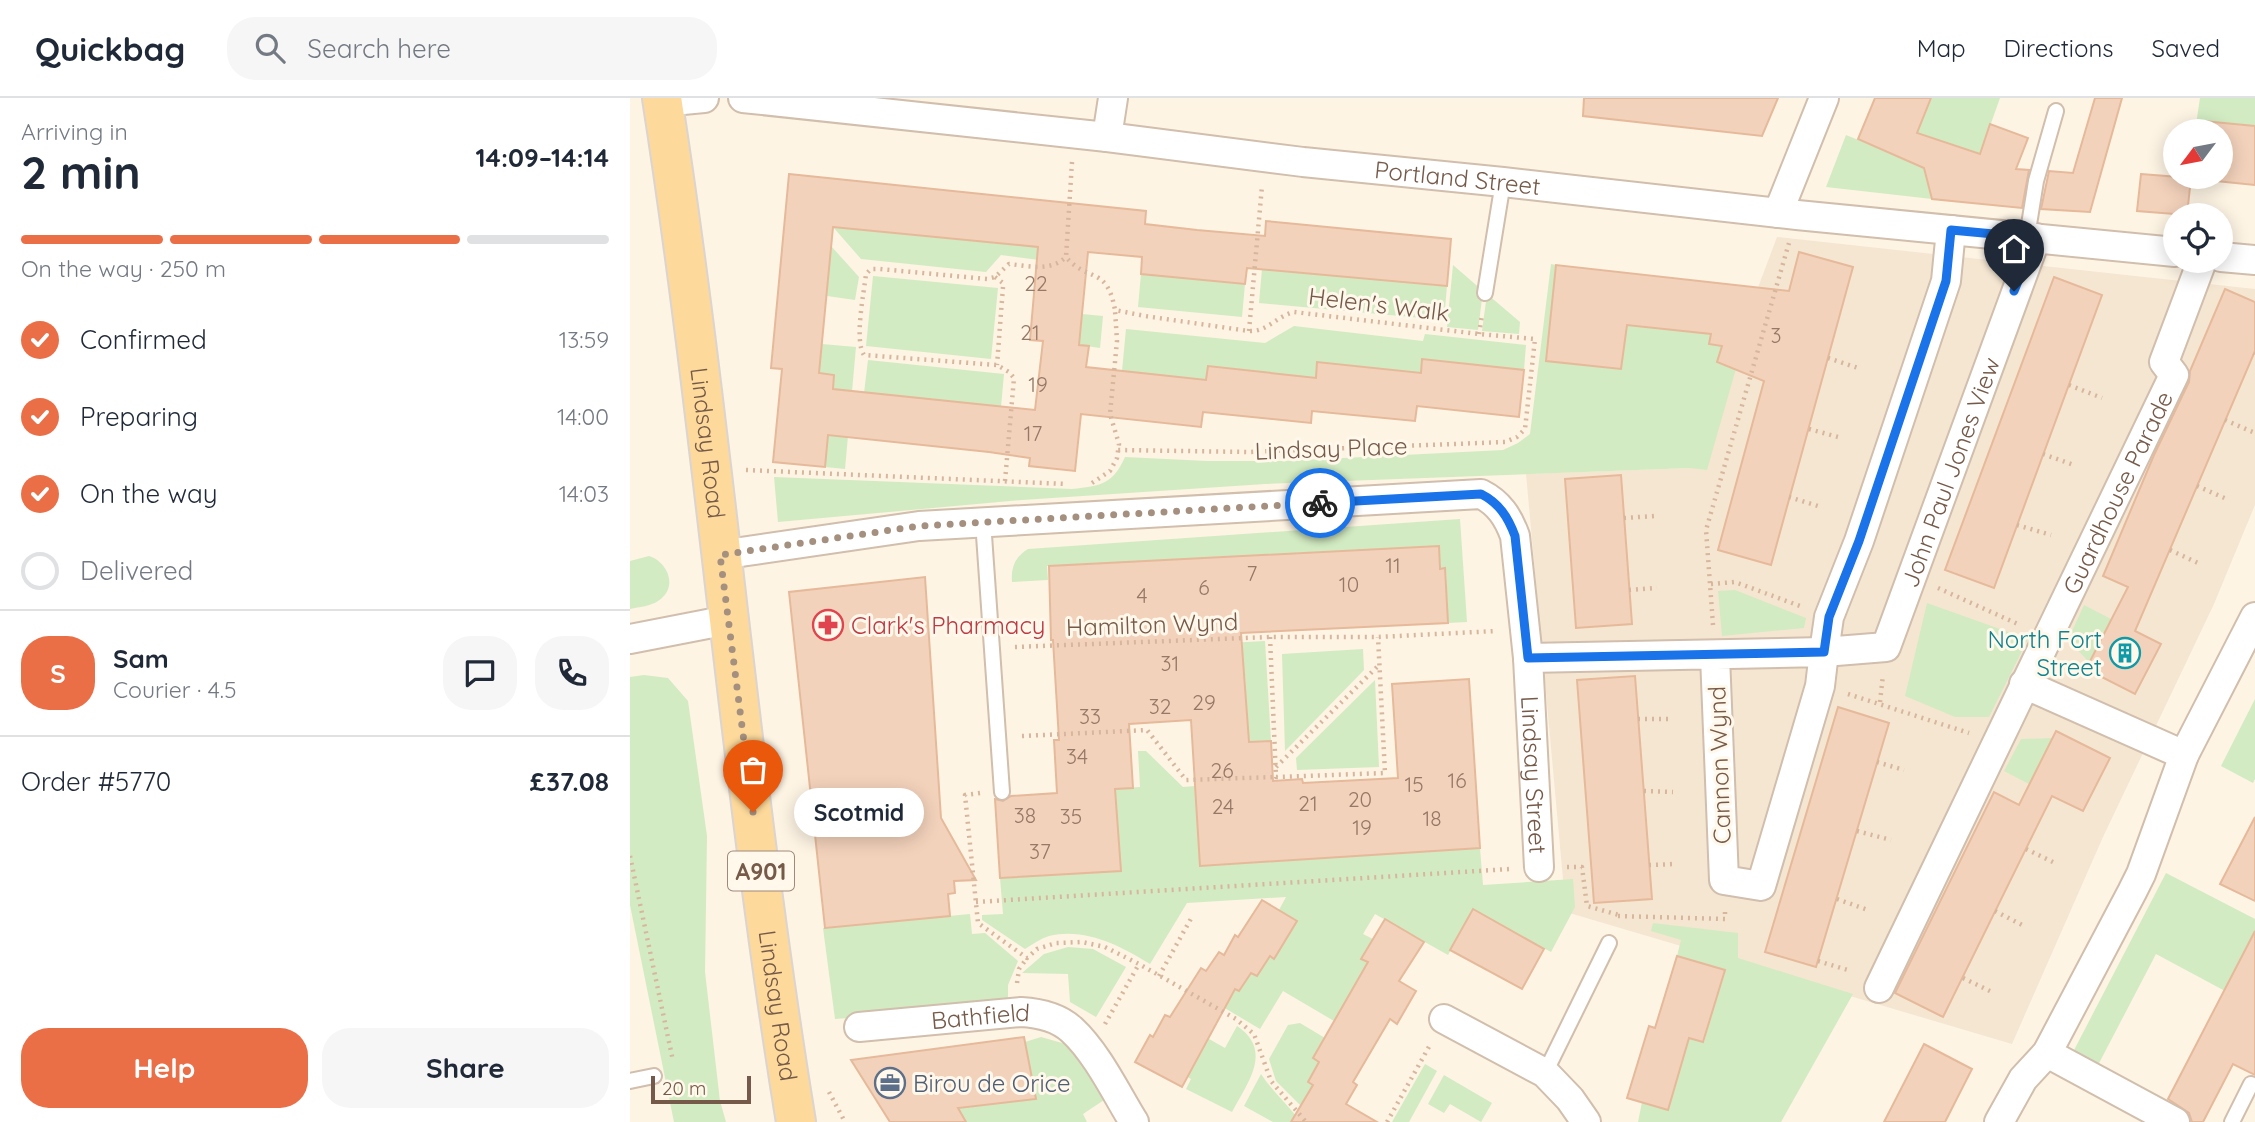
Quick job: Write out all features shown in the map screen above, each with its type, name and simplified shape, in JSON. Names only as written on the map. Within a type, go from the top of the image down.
[{"type":"main road","name":"Lindsay Road","points":[[662,100],[684,240],[728,620],[781,1031],[796,1122]]},
{"type":"street","points":[[662,100],[704,98]]},
{"type":"street","name":"Portland Street","points":[[743,98],[1788,214],[2163,251]]},
{"type":"street","points":[[1107,137],[1113,98]]},
{"type":"street","points":[[1788,214],[1824,98]]},
{"type":"street","points":[[1824,652],[1829,617],[1859,541],[1946,281],[1951,230]]},
{"type":"street","name":"John Paul Jones View","points":[[1528,658],[1715,656],[1886,648],[2031,237]]},
{"type":"street","points":[[2233,258],[2255,260]]},
{"type":"street","name":"Guardhouse Parade","points":[[1879,988],[2174,375],[2164,362],[2197,273]]},
{"type":"street","name":"Lindsay Street","points":[[720,555],[919,526],[1481,494],[1493,500],[1502,510],[1510,521],[1515,536],[1528,658],[1539,867]]},
{"type":"street","points":[[1999,1122],[2023,1079],[2047,1053],[2141,874],[2184,754],[2255,617]]},
{"type":"street","points":[[630,639],[728,620]]},
{"type":"street","name":"Cannon Wynd","points":[[1715,656],[1724,880],[1761,886],[1820,686],[1824,652]]},
{"type":"street","points":[[2024,684],[2184,754]]},
{"type":"street","name":"Bathfield","points":[[859,1027],[1021,1012],[1037,1012],[1055,1018],[1072,1029],[1089,1051],[1134,1122]]},
{"type":"street","points":[[1444,1019],[1545,1073],[1570,1098],[1586,1122]]},
{"type":"street","points":[[2047,1053],[2175,1122]]},
{"type":"lane","points":[[2031,237],[2036,180],[2056,111]]},
{"type":"lane","points":[[1485,293],[1503,181]]},
{"type":"lane","points":[[983,521],[1002,792]]},
{"type":"lane","points":[[1545,1073],[1609,943]]},
{"type":"lane","points":[[630,1081],[654,1076]]},
{"type":"lane","points":[[2232,1122],[2251,1084]]},
{"type":"path","points":[[1005,481],[1014,378],[997,365],[869,357],[861,351],[860,342],[866,274],[871,270],[987,279],[996,276],[1009,264],[1048,267],[1056,265],[1066,257],[1073,133]]},
{"type":"path","points":[[1115,310],[1249,331],[1264,157]]},
{"type":"path","name":"Cannon Wynd","points":[[1715,656],[1706,530],[1788,214]]},
{"type":"path","points":[[1066,257],[1079,268],[1100,278],[1112,290],[1115,310],[1117,341],[1110,414],[1118,438],[1117,458],[1111,471],[1087,485]]},
{"type":"path","points":[[996,276],[1003,283],[997,365]]},
{"type":"path","name":"Helen's Walk","points":[[1249,331],[1265,329],[1278,318],[1294,312],[1479,334]]},
{"type":"path","name":"Lindsay Place","points":[[1118,450],[1248,452],[1512,440],[1525,429],[1535,339],[1479,334]]},
{"type":"path","points":[[1828,358],[1861,369]]},
{"type":"path","points":[[2069,385],[2102,398]]},
{"type":"path","points":[[2225,420],[2255,433]]},
{"type":"path","points":[[1809,429],[1838,437]]},
{"type":"path","points":[[2043,454],[2074,466]]},
{"type":"path","points":[[710,469],[1079,485]]},
{"type":"path","points":[[2197,486],[2229,500]]},
{"type":"path","points":[[1790,497],[1818,506]]},
{"type":"path","points":[[1624,518],[1656,516]]},
{"type":"path","points":[[2017,525],[2051,535]]},
{"type":"path","points":[[2170,550],[2198,563]]},
{"type":"path","points":[[1912,577],[2047,637]]},
{"type":"path","points":[[1711,584],[1735,582],[1829,617]]},
{"type":"path","points":[[1629,590],[1657,588]]},
{"type":"path","name":"Hamilton Wynd","points":[[992,648],[1270,637],[1378,637],[1525,629]]},
{"type":"path","name":"Hamilton Wynd","points":[[1270,637],[1276,777]]},
{"type":"path","points":[[999,737],[1147,730],[1186,780],[1385,773],[1378,637]]},
{"type":"path","points":[[1276,768],[1380,664]]},
{"type":"path","points":[[1820,686],[1880,702],[1997,743]]},
{"type":"path","points":[[1638,719],[1669,719]]},
{"type":"path","points":[[1877,762],[1904,770]]},
{"type":"path","points":[[1644,791],[1673,792]]},
{"type":"path","points":[[1002,792],[965,795],[978,923],[1027,958],[1046,944],[1082,942],[1105,947],[1250,1028],[1259,1045],[1270,1081],[1306,1122]]},
{"type":"path","points":[[1857,831],[1891,840]]},
{"type":"path","points":[[2026,849],[2055,863]]},
{"type":"path","points":[[630,856],[674,1069],[654,1076]]},
{"type":"path","points":[[1649,865],[1675,864]]},
{"type":"path","points":[[976,902],[1539,867],[1582,867],[1587,906],[1619,915],[1725,919],[1724,880]]},
{"type":"path","points":[[1837,899],[1868,910]]},
{"type":"path","points":[[1996,911],[2024,926]]},
{"type":"path","points":[[1159,975],[1193,915]]},
{"type":"path","points":[[1609,943],[1619,915]]},
{"type":"path","points":[[1818,961],[1851,971]]},
{"type":"path","points":[[1089,1051],[1139,964]]},
{"type":"path","points":[[1963,978],[1994,993]]},
{"type":"path","points":[[1387,1122],[1444,1019]]},
{"type":"shaded area","points":[[1777,237],[2255,289],[2255,505],[2214,604],[2103,837],[2012,1044],[1566,912],[1526,474],[1690,468]]},
{"type":"green space","points":[[1932,98],[2000,98],[1980,154],[1951,144],[1932,199],[1826,187],[1846,135],[1906,159]]},
{"type":"green space","points":[[2200,98],[2255,98],[2255,126],[2233,124],[2233,119],[2197,119]]},
{"type":"green space","points":[[833,227],[1049,248],[1039,260],[1001,255],[986,272],[861,259]]},
{"type":"green space","points":[[831,246],[859,277],[855,300],[827,296]]},
{"type":"green space","points":[[1551,264],[1556,265],[1546,361],[1568,363],[1571,331],[1599,366],[1621,369],[1627,325],[1711,334],[1710,344],[1722,346],[1717,362],[1728,366],[1745,337],[1707,470],[1690,468],[1265,484],[1022,500],[778,522],[774,477],[1072,489],[1105,482],[1116,473],[1125,457],[1284,461],[1503,450],[1530,434]]},
{"type":"green space","points":[[1453,265],[1483,291],[1478,330],[1447,327]]},
{"type":"green space","points":[[1262,269],[1447,286],[1444,320],[1259,303]]},
{"type":"green space","points":[[1141,274],[1245,284],[1242,317],[1138,307]]},
{"type":"green space","points":[[873,276],[998,288],[991,359],[866,346]]},
{"type":"green space","points":[[1487,294],[1520,322],[1519,334],[1482,331]]},
{"type":"green space","points":[[1082,314],[1103,316],[1100,348],[1079,345]]},
{"type":"green space","points":[[1294,326],[1423,341],[1425,334],[1526,345],[1524,370],[1423,359],[1421,373],[1317,363],[1316,378],[1208,366],[1206,380],[1122,371],[1126,329],[1265,343]]},
{"type":"green space","points":[[822,344],[856,347],[845,469],[825,467],[834,375],[819,373]]},
{"type":"green space","points":[[868,360],[1004,374],[1001,407],[864,393]]},
{"type":"green space","points":[[1460,519],[1467,622],[1448,623],[1446,569],[1440,569],[1438,546],[1323,552],[1327,628],[1285,554],[1121,562],[1125,637],[1091,589],[1090,564],[1047,566],[1048,580],[1012,582],[1015,563],[1028,549]]},
{"type":"green space","points":[[649,556],[666,569],[668,589],[655,603],[630,609],[630,561]]},
{"type":"green space","points":[[1735,590],[1806,618],[1804,628],[1722,636],[1718,591]]},
{"type":"green space","points":[[1927,603],[2028,639],[1989,717],[1955,717],[1905,696]]},
{"type":"green space","points":[[2084,605],[2111,619],[2089,662],[2068,640]]},
{"type":"green space","points":[[1265,641],[1271,741],[1235,743],[1247,717],[1245,676],[1244,670],[1230,671],[1229,643]]},
{"type":"green space","points":[[1363,649],[1364,670],[1285,751],[1282,654]]},
{"type":"green space","points":[[644,675],[668,678],[688,701],[707,836],[705,972],[720,1101],[726,1122],[674,1122],[630,905],[630,677]]},
{"type":"green space","points":[[1375,680],[1379,767],[1297,770],[1296,758]]},
{"type":"green space","points":[[2255,699],[2255,779],[2253,783],[2221,766]]},
{"type":"green space","points":[[2053,738],[2029,784],[2004,771],[2021,739]]},
{"type":"green space","points":[[1138,751],[1146,751],[1183,787],[1195,786],[1335,857],[1480,848],[1483,885],[1573,879],[1575,907],[1551,952],[1513,932],[1500,937],[1505,927],[1473,909],[1448,955],[1375,914],[1363,934],[1373,939],[1361,958],[1368,962],[1334,1021],[1283,991],[1260,1029],[1223,1007],[1235,988],[1239,991],[1251,973],[1257,976],[1270,956],[1274,958],[1297,922],[1279,910],[1286,897],[1187,903],[1150,964],[1115,945],[1076,934],[1049,936],[1025,949],[982,920],[982,915],[1003,914],[1000,878],[1120,871],[1106,789],[1140,787]]},
{"type":"green space","points":[[2166,873],[2255,919],[2255,932],[2225,991],[2156,954],[2097,1067],[2072,1054]]},
{"type":"green space","points":[[970,914],[972,934],[985,933],[1018,961],[1008,985],[1008,1006],[835,1019],[823,928]]},
{"type":"green space","points":[[1653,923],[1738,933],[1738,958],[1853,994],[1781,1122],[1638,1122],[1642,1102],[1668,1109],[1689,1038],[1704,1042],[1713,1009],[1704,996],[1716,999],[1725,971],[1677,956],[1681,940],[1651,931]]},
{"type":"green space","points":[[1068,947],[1093,949],[1126,967],[1096,1017],[1070,1002],[1068,974],[1022,973],[1044,954]]},
{"type":"green space","points":[[1300,1023],[1325,1038],[1313,1058],[1319,1062],[1308,1081],[1313,1085],[1301,1106],[1276,1081],[1269,1059],[1288,1025]]},
{"type":"green space","points":[[1237,1026],[1248,1036],[1256,1057],[1250,1079],[1232,1112],[1186,1089],[1191,1079],[1186,1076],[1202,1035],[1225,1048]]},
{"type":"green space","points":[[1041,1037],[1069,1045],[1107,1098],[1083,1114],[1087,1122],[961,1122],[951,1107],[1036,1099],[1025,1042]]},
{"type":"green space","points":[[1425,1064],[1437,1071],[1409,1122],[1392,1122]]},
{"type":"green space","points":[[1261,1074],[1301,1122],[1273,1122],[1244,1106]]},
{"type":"green space","points":[[1444,1075],[1492,1103],[1481,1122],[1450,1104],[1444,1113],[1428,1104]]},
{"type":"building","points":[[1584,98],[1778,98],[1762,136],[1583,116]]},
{"type":"building","points":[[1875,98],[1931,98],[1917,133],[1980,154],[1990,124],[2028,138],[2016,169],[2029,170],[2022,208],[1932,199],[1924,168],[1858,139]]},
{"type":"building","points":[[2095,98],[2122,98],[2090,212],[2041,209],[2049,171],[2073,173]]},
{"type":"building","points":[[2233,124],[2255,126],[2255,185],[2233,183]]},
{"type":"building","points":[[789,174],[1146,211],[1145,224],[1197,230],[1265,236],[1266,221],[1451,239],[1447,286],[1247,268],[1245,284],[1141,274],[1142,257],[1088,252],[1079,345],[1089,346],[1086,367],[1206,380],[1208,366],[1316,378],[1317,362],[1421,373],[1422,359],[1524,370],[1519,417],[1417,406],[1415,421],[1312,411],[1311,423],[1203,412],[1201,427],[1081,414],[1075,471],[1029,466],[1030,458],[989,452],[828,435],[825,467],[773,462],[782,369],[771,368]],"holes":[[[833,227],[1038,247],[1030,340],[1043,341],[1035,410],[833,389],[834,375],[819,373]]]},
{"type":"building","points":[[2141,174],[2163,176],[2163,189],[2190,189],[2188,203],[2163,203],[2163,213],[2137,211]]},
{"type":"building","points":[[1799,252],[1853,267],[1771,565],[1718,550],[1764,381],[1717,362],[1722,346],[1709,344],[1711,334],[1627,325],[1621,369],[1546,361],[1556,265],[1789,291]]},
{"type":"building","points":[[2054,277],[2102,295],[1994,588],[1945,570]]},
{"type":"building","points":[[2225,289],[2255,302],[2255,351],[2135,631],[2161,644],[2135,694],[2086,669],[2128,587],[2103,576],[2154,455],[2189,382],[2190,371]]},
{"type":"building","points":[[1621,475],[1632,624],[1576,628],[1565,479]]},
{"type":"building","points":[[1439,546],[1440,569],[1445,568],[1448,623],[1241,633],[1249,742],[1271,741],[1273,781],[1302,779],[1303,783],[1398,778],[1392,684],[1469,679],[1480,848],[1200,866],[1191,720],[1129,724],[1133,788],[1115,789],[1121,871],[1000,878],[995,799],[1003,801],[1011,796],[1057,793],[1054,740],[1059,740],[1051,640],[1049,566]]},
{"type":"building","points":[[925,577],[941,818],[976,880],[954,881],[955,893],[948,894],[950,916],[825,928],[789,592]]},
{"type":"building","points":[[1635,676],[1652,899],[1594,903],[1577,680]]},
{"type":"building","points":[[1838,707],[1889,723],[1816,967],[1765,952]]},
{"type":"building","points":[[2056,731],[2110,758],[2083,811],[2052,796],[1943,1017],[1895,993],[1994,792],[2019,805]]},
{"type":"building","points":[[2255,817],[2255,901],[2220,884]]},
{"type":"building","points":[[1262,900],[1297,921],[1274,959],[1270,956],[1257,976],[1251,973],[1239,991],[1235,989],[1182,1087],[1135,1062],[1150,1035],[1153,1037],[1165,1015],[1170,1017],[1201,968],[1206,971],[1219,952],[1224,955],[1235,935],[1238,937]]},
{"type":"building","points":[[1473,909],[1544,949],[1522,989],[1450,950]]},
{"type":"building","points":[[1385,919],[1424,942],[1399,981],[1416,991],[1397,1024],[1390,1019],[1353,1082],[1357,1085],[1346,1104],[1377,1122],[1291,1122],[1313,1085],[1308,1082],[1319,1062],[1313,1058],[1368,962],[1361,959]]},
{"type":"building","points":[[2255,931],[2255,1075],[2233,1064],[2203,1122],[2192,1122],[2189,1113],[2168,1099]]},
{"type":"building","points":[[1677,956],[1725,970],[1703,1042],[1689,1038],[1668,1110],[1627,1098],[1649,1026],[1655,1028]]},
{"type":"building","points":[[1024,1037],[1036,1099],[958,1108],[966,1122],[890,1122],[851,1060]]},
{"type":"building","points":[[1924,1044],[1972,1069],[1945,1122],[1884,1122]]},
{"type":"way so far","points":[[753,812],[720,555],[919,526],[1320,503]]},
{"type":"place","name":"Clark's Pharmacy","points":[[828,625]]},
{"type":"place","name":"North Fort Street","points":[[2125,653]]},
{"type":"place","name":"Scotmid","points":[[753,812]]},
{"type":"place","name":"Birou de Orice","points":[[890,1083]]},
{"type":"route","points":[[1320,503],[1481,494],[1493,500],[1510,521],[1515,536],[1528,658],[1824,652],[1829,617],[1859,541],[1946,281],[1951,230],[2036,238],[2014,291]]}]
